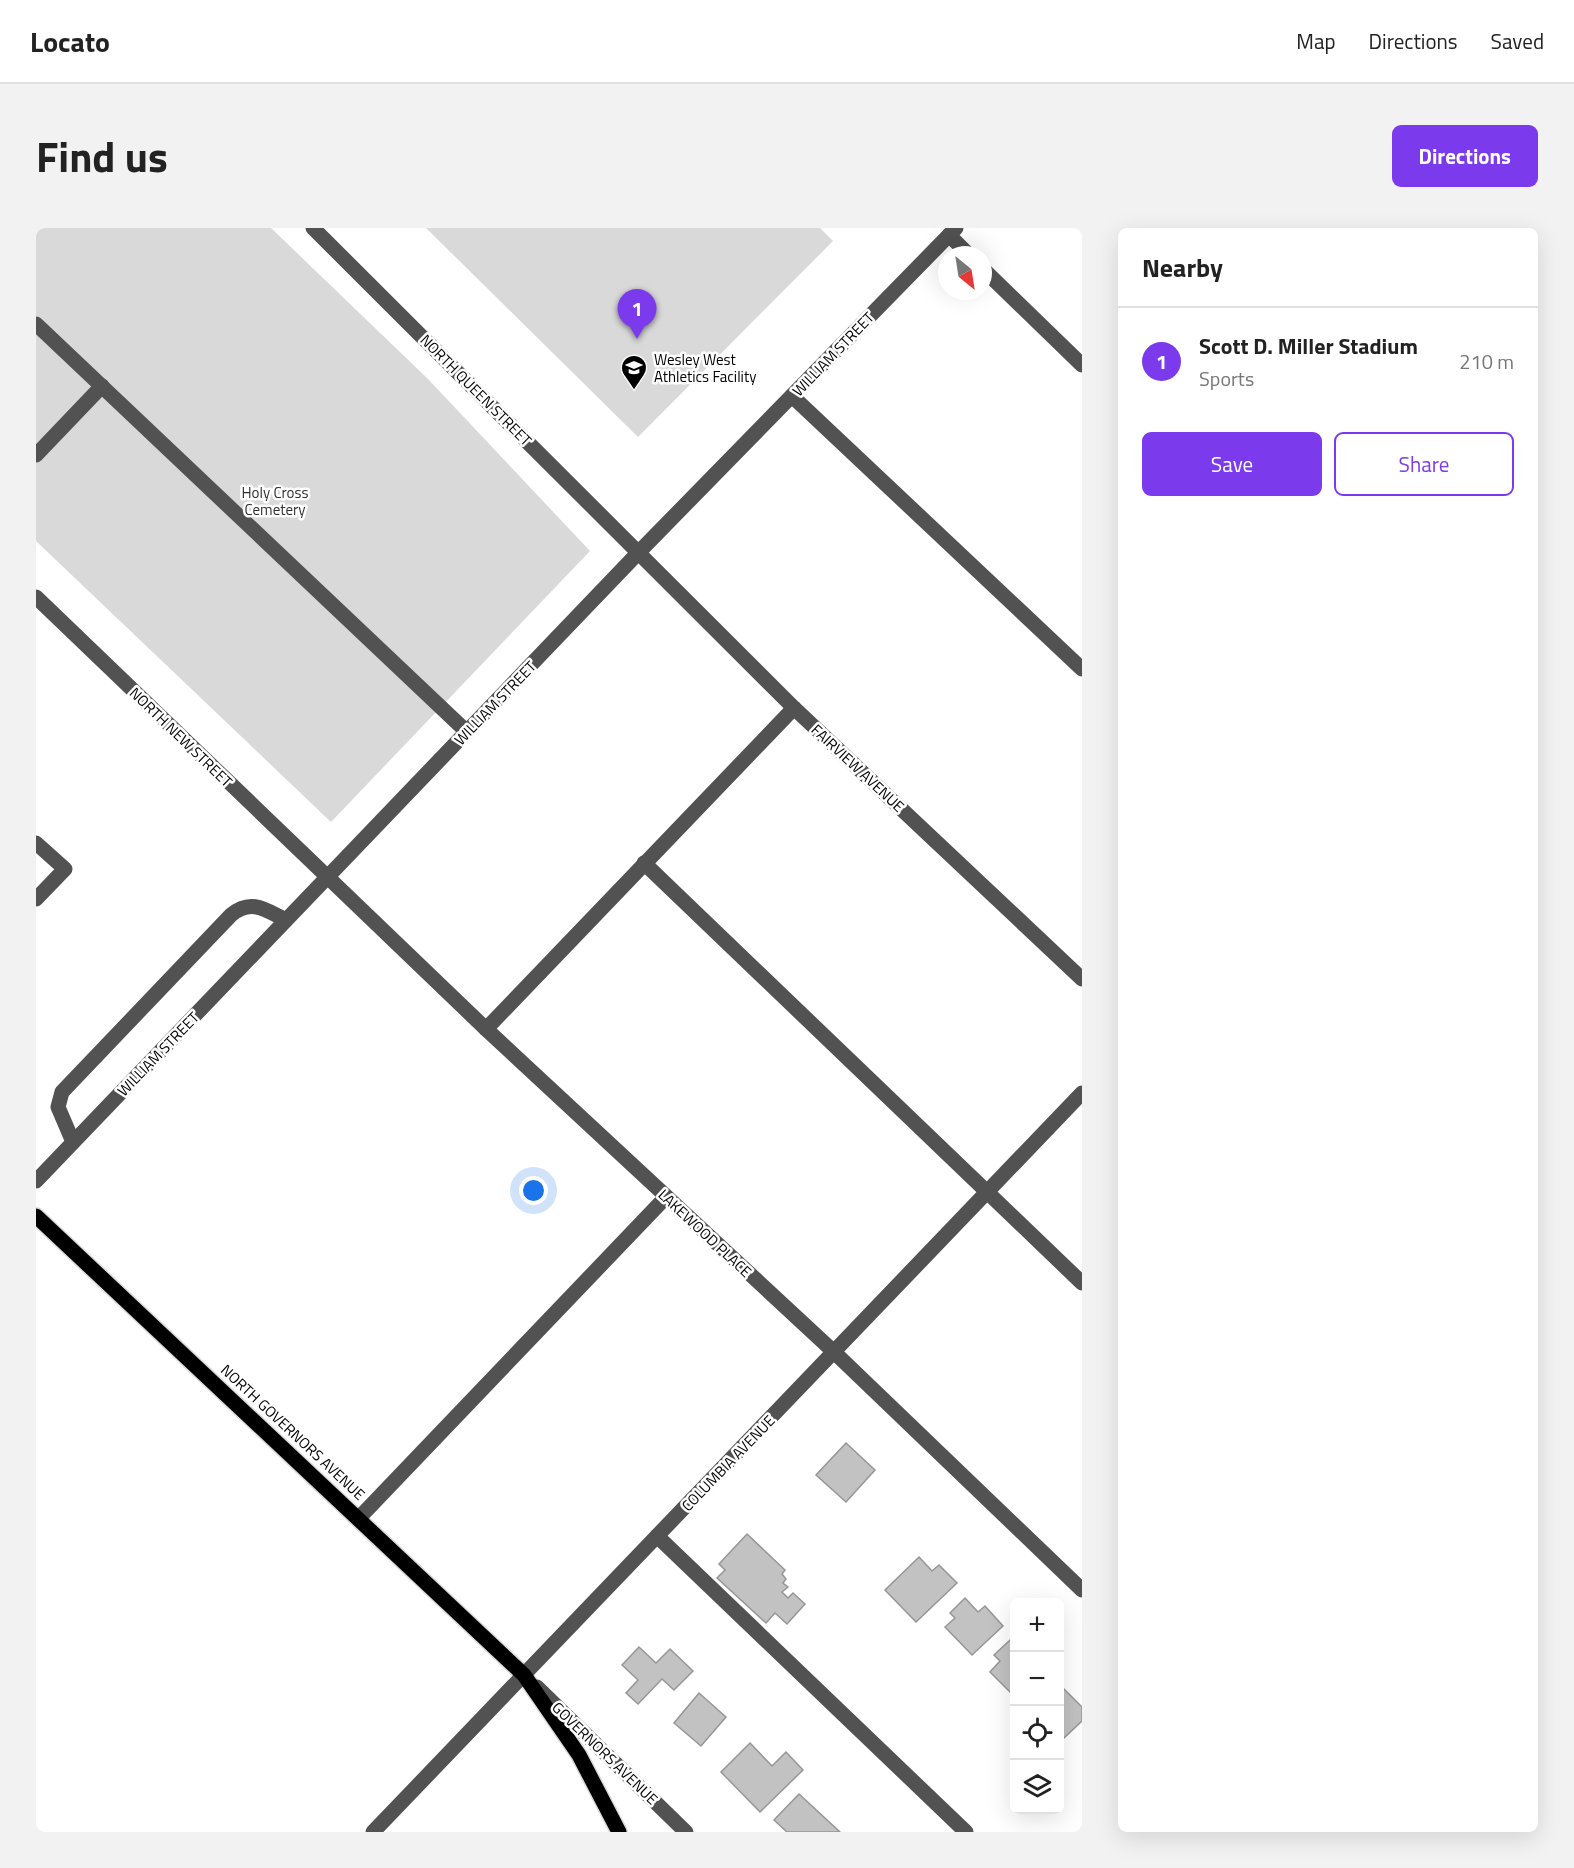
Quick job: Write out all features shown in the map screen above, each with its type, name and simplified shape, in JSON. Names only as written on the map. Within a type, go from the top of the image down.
[{"type":"main road","name":"NORTH GOVERNORS AVENUE","points":[[36,1216],[524,1675],[579,1755],[619,1832]]},
{"type":"street","name":"NORTH QUEEN STREET","points":[[313,228],[638,553]]},
{"type":"street","name":"WILLIAM STREET","points":[[36,1181],[638,553],[952,232]]},
{"type":"street","points":[[952,232],[962,246]]},
{"type":"street","points":[[992,277],[1082,365]]},
{"type":"street","points":[[36,324],[467,732]]},
{"type":"street","points":[[36,455],[102,386]]},
{"type":"street","points":[[792,396],[1082,669]]},
{"type":"street","name":"FAIRVIEW AVENUE","points":[[638,553],[794,708],[1082,979]]},
{"type":"street","name":"NORTH NEW STREET","points":[[38,603],[327,878]]},
{"type":"street","points":[[486,1029],[794,708]]},
{"type":"street","points":[[36,843],[64,870],[36,899]]},
{"type":"street","points":[[644,863],[1082,1283]]},
{"type":"street","name":"LAKEWOOD PLACE","points":[[327,878],[834,1352],[1082,1590]]},
{"type":"street","points":[[73,1142],[58,1107],[62,1092],[231,915],[239,908],[259,906],[286,920]]},
{"type":"street","name":"COLUMBIA AVENUE","points":[[373,1832],[1082,1093]]},
{"type":"street","points":[[359,1518],[666,1197]]},
{"type":"street","points":[[657,1536],[966,1832]]},
{"type":"street","name":"GOVERNORS AVENUE","points":[[524,1675],[686,1832]]},
{"type":"green space","name":"Holy Cross Cemetery","points":[[36,228],[271,228],[428,379],[590,551],[331,822],[36,541]]},
{"type":"green space","points":[[426,228],[820,228],[833,241],[638,437]]},
{"type":"building","points":[[846,1443],[875,1470],[846,1502],[816,1475]]},
{"type":"building","points":[[747,1534],[785,1570],[782,1574],[786,1579],[783,1583],[788,1587],[782,1592],[788,1598],[793,1593],[805,1604],[787,1624],[775,1613],[766,1623],[717,1578],[725,1570],[719,1564]]},
{"type":"building","points":[[919,1557],[932,1571],[939,1565],[957,1583],[916,1622],[885,1590]]},
{"type":"building","points":[[965,1598],[978,1612],[985,1606],[1003,1626],[972,1655],[945,1627],[955,1618],[950,1613]]},
{"type":"building","points":[[1010,1640],[1010,1692],[990,1672],[1000,1661],[994,1655]]},
{"type":"building","points":[[639,1647],[656,1663],[670,1649],[693,1671],[674,1690],[662,1679],[638,1704],[626,1693],[638,1680],[622,1665]]},
{"type":"building","points":[[1064,1689],[1082,1707],[1082,1721],[1064,1738]]},
{"type":"building","points":[[699,1693],[726,1717],[701,1746],[674,1723]]},
{"type":"building","points":[[750,1743],[772,1766],[786,1752],[803,1770],[760,1812],[721,1772]]},
{"type":"building","points":[[799,1794],[840,1832],[787,1832],[774,1820]]},
{"type":"place","name":"Scott D. Miller Stadium","points":[[637,339]]},
{"type":"place","name":"Wesley West Athletics Facility","points":[[634,391]]}]
